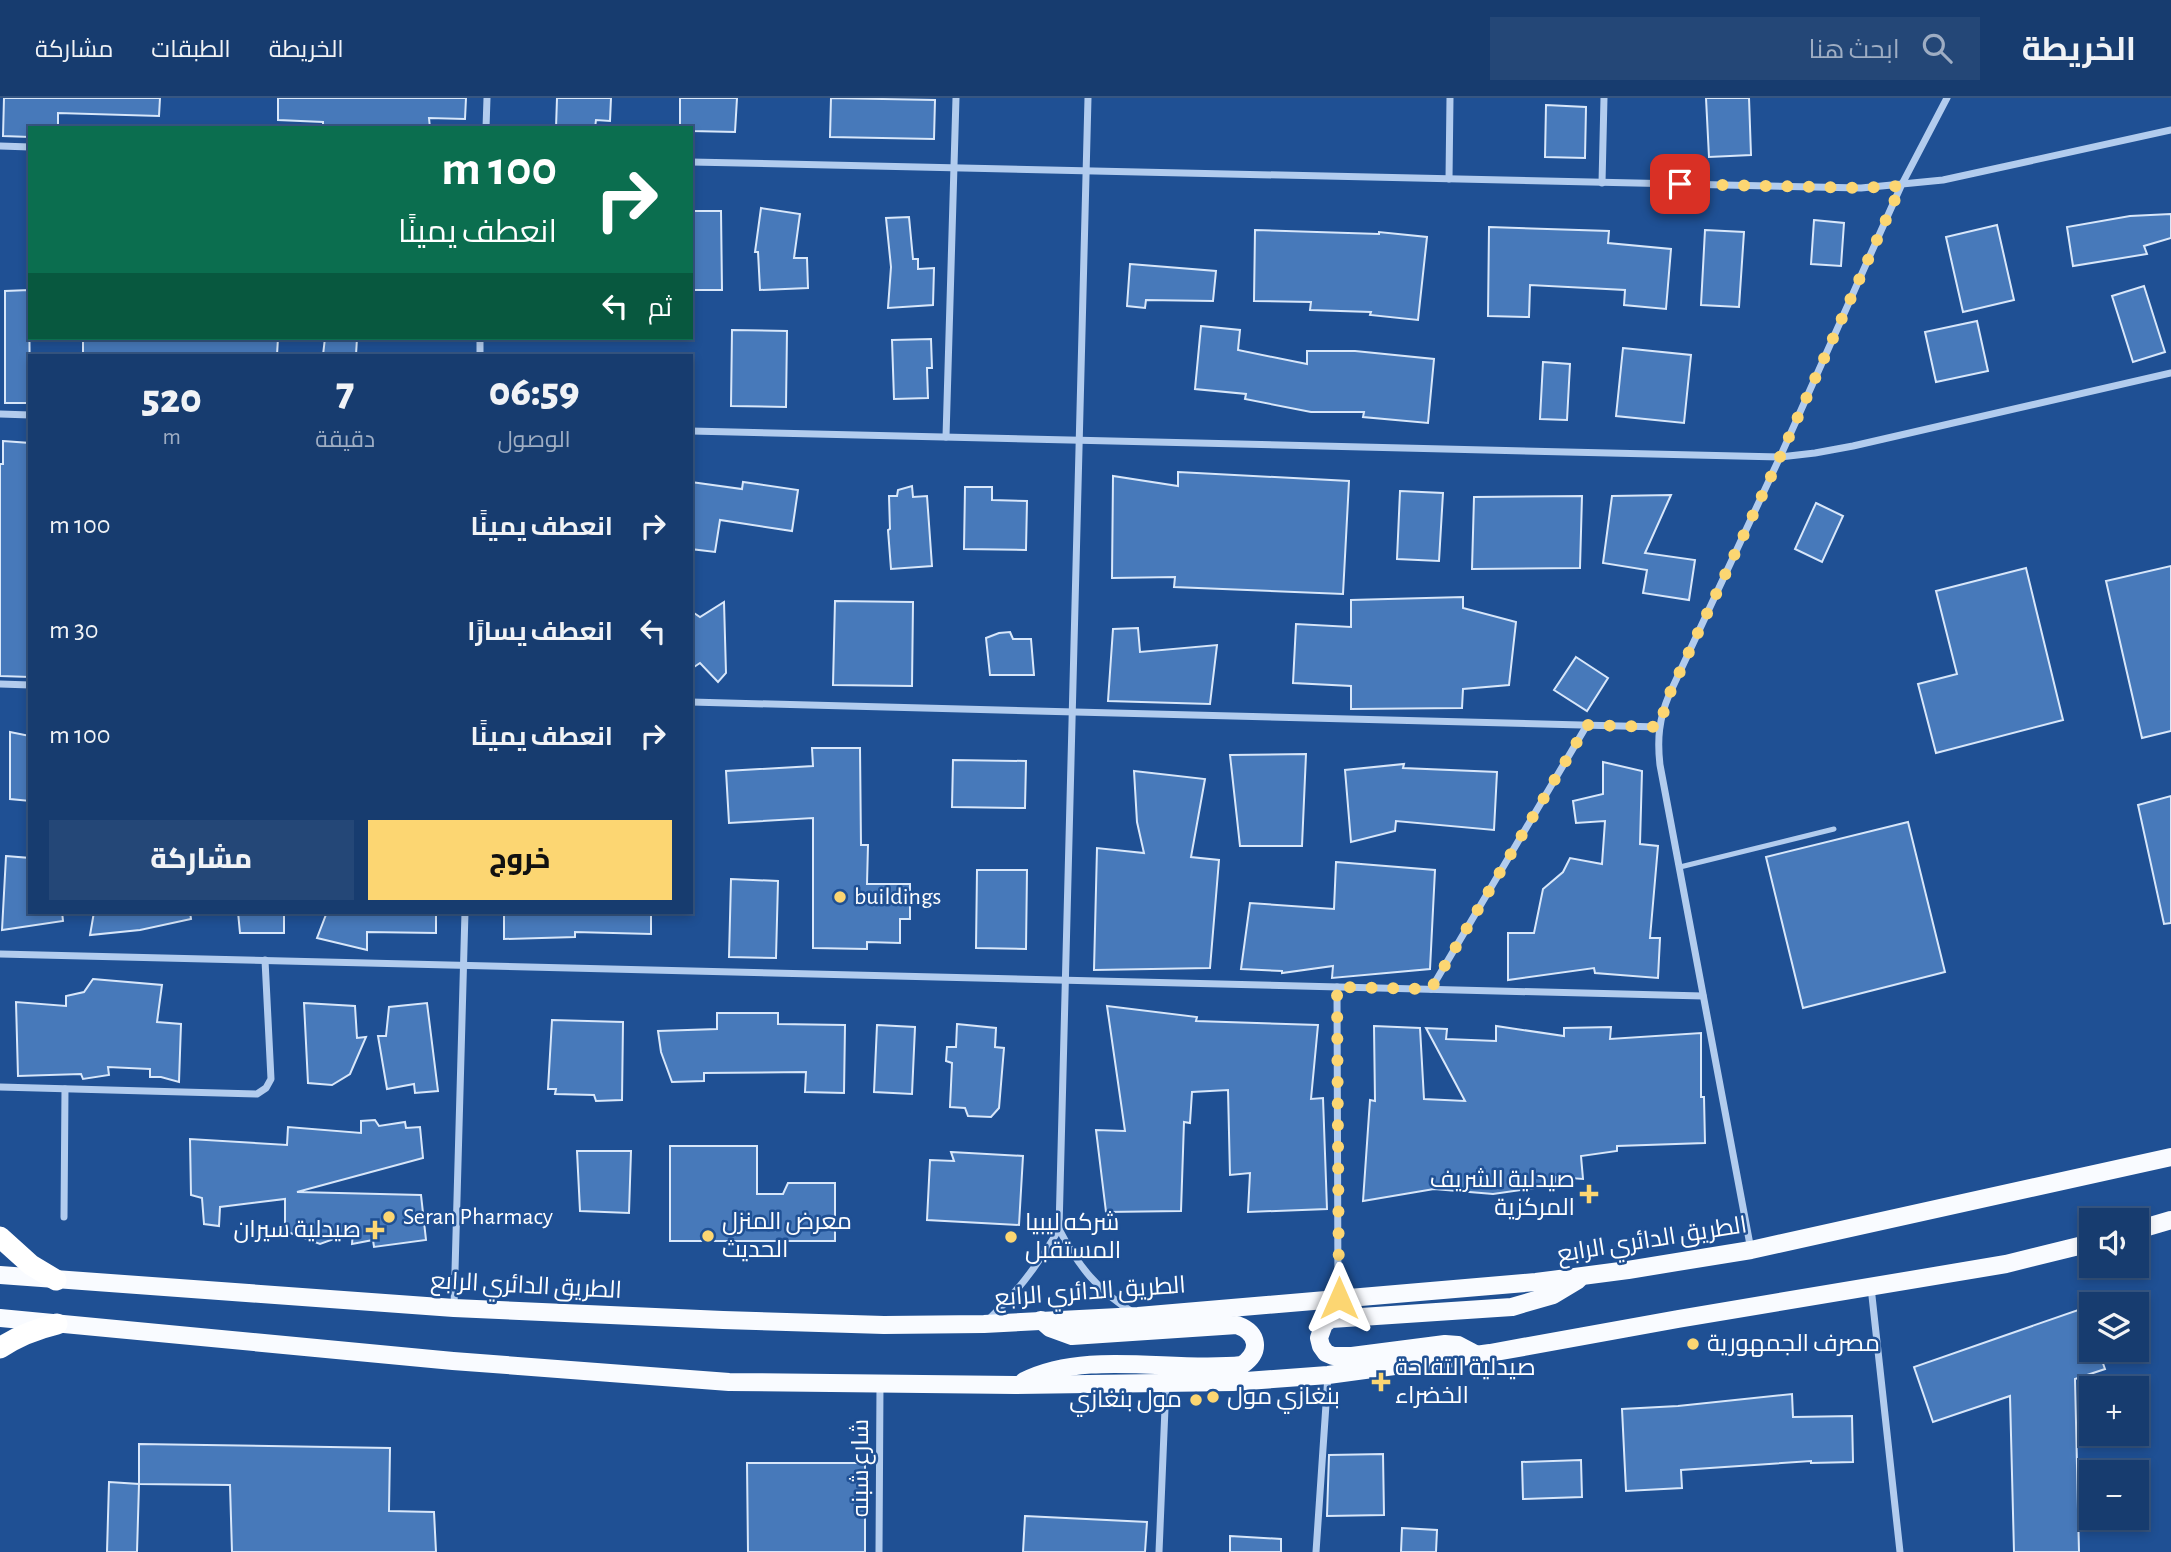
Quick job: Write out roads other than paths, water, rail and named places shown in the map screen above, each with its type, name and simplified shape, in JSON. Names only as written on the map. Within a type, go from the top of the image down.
[{"type":"highway","points":[[0,1237],[31,1265],[56,1280]]},
{"type":"highway","points":[[0,1348],[36,1329],[57,1324]]},
{"type":"main road","name":"الطريق الدائري الرابع","points":[[0,1275],[454,1308],[857,1324],[984,1324],[1138,1316],[1584,1276],[1751,1250],[2171,1157]]},
{"type":"main road","points":[[2149,1226],[2171,1220]]},
{"type":"main road","points":[[0,1318],[453,1361],[729,1382],[1015,1385],[1233,1382],[1328,1375],[1477,1355],[2006,1264],[2079,1246]]},
{"type":"main road","points":[[1477,1355],[1458,1345],[1445,1344],[1333,1356],[1326,1353],[1319,1338],[1324,1324],[1331,1319],[1512,1307],[1553,1295],[1584,1276]]},
{"type":"main road","points":[[1015,1385],[1049,1371],[1079,1365],[1242,1365],[1254,1352],[1252,1335],[1237,1325],[1084,1336],[1061,1333],[1041,1321]]},
{"type":"street","points":[[486,126],[487,98]]},
{"type":"street","points":[[946,437],[956,98]]},
{"type":"street","points":[[984,1324],[1018,1289],[1059,1229],[1088,98]]},
{"type":"street","points":[[1449,179],[1450,98]]},
{"type":"street","points":[[1602,183],[1604,98]]},
{"type":"street","points":[[1751,1250],[1660,765],[1659,727],[1669,695],[1780,457],[1901,186],[1947,98]]},
{"type":"street","points":[[693,162],[1861,188],[1943,180],[2171,130]]},
{"type":"street","points":[[0,146],[28,147]]},
{"type":"street","points":[[693,431],[1780,457],[1853,446],[2171,373]]},
{"type":"street","points":[[0,414],[28,415]]},
{"type":"street","points":[[0,684],[28,685]]},
{"type":"street","points":[[693,702],[1659,727]]},
{"type":"street","points":[[1431,989],[1587,725]]},
{"type":"street","points":[[454,1308],[465,914]]},
{"type":"street","points":[[0,954],[1703,996]]},
{"type":"street","points":[[0,1087],[257,1094],[266,1088],[271,1079],[265,960]]},
{"type":"street","points":[[1337,987],[1339,1298]]},
{"type":"street","points":[[64,1217],[65,1089]]},
{"type":"street","points":[[1059,1229],[1076,1260],[1103,1292],[1138,1316]]},
{"type":"street","points":[[1871,1286],[1900,1552]]},
{"type":"street","points":[[1317,1552],[1328,1375]]},
{"type":"street","points":[[1158,1552],[1166,1383]]},
{"type":"street","name":"شارع شبنه","points":[[879,1552],[880,1384]]},
{"type":"lane","points":[[1680,867],[1834,829]]},
{"type":"place","name":"buildings","points":[[840,897]]},
{"type":"place","name":"صيدلية الشريف المركزية","points":[[1589,1194]]},
{"type":"place","name":"Seran Pharmacy","points":[[389,1217]]},
{"type":"place","name":"صيدلية سيران","points":[[375,1230]]},
{"type":"place","name":"معرض المنزل الحديث","points":[[708,1236]]},
{"type":"place","name":"شركه ليبيا المستقبل","points":[[1011,1237]]},
{"type":"place","name":"مصرف الجمهورية","points":[[1693,1344]]},
{"type":"place","name":"صيدلية التفاحة الخضراء","points":[[1381,1382]]},
{"type":"place","name":"بنغازي مول","points":[[1213,1397]]},
{"type":"place","name":"مول بنغازي","points":[[1196,1400]]}]
